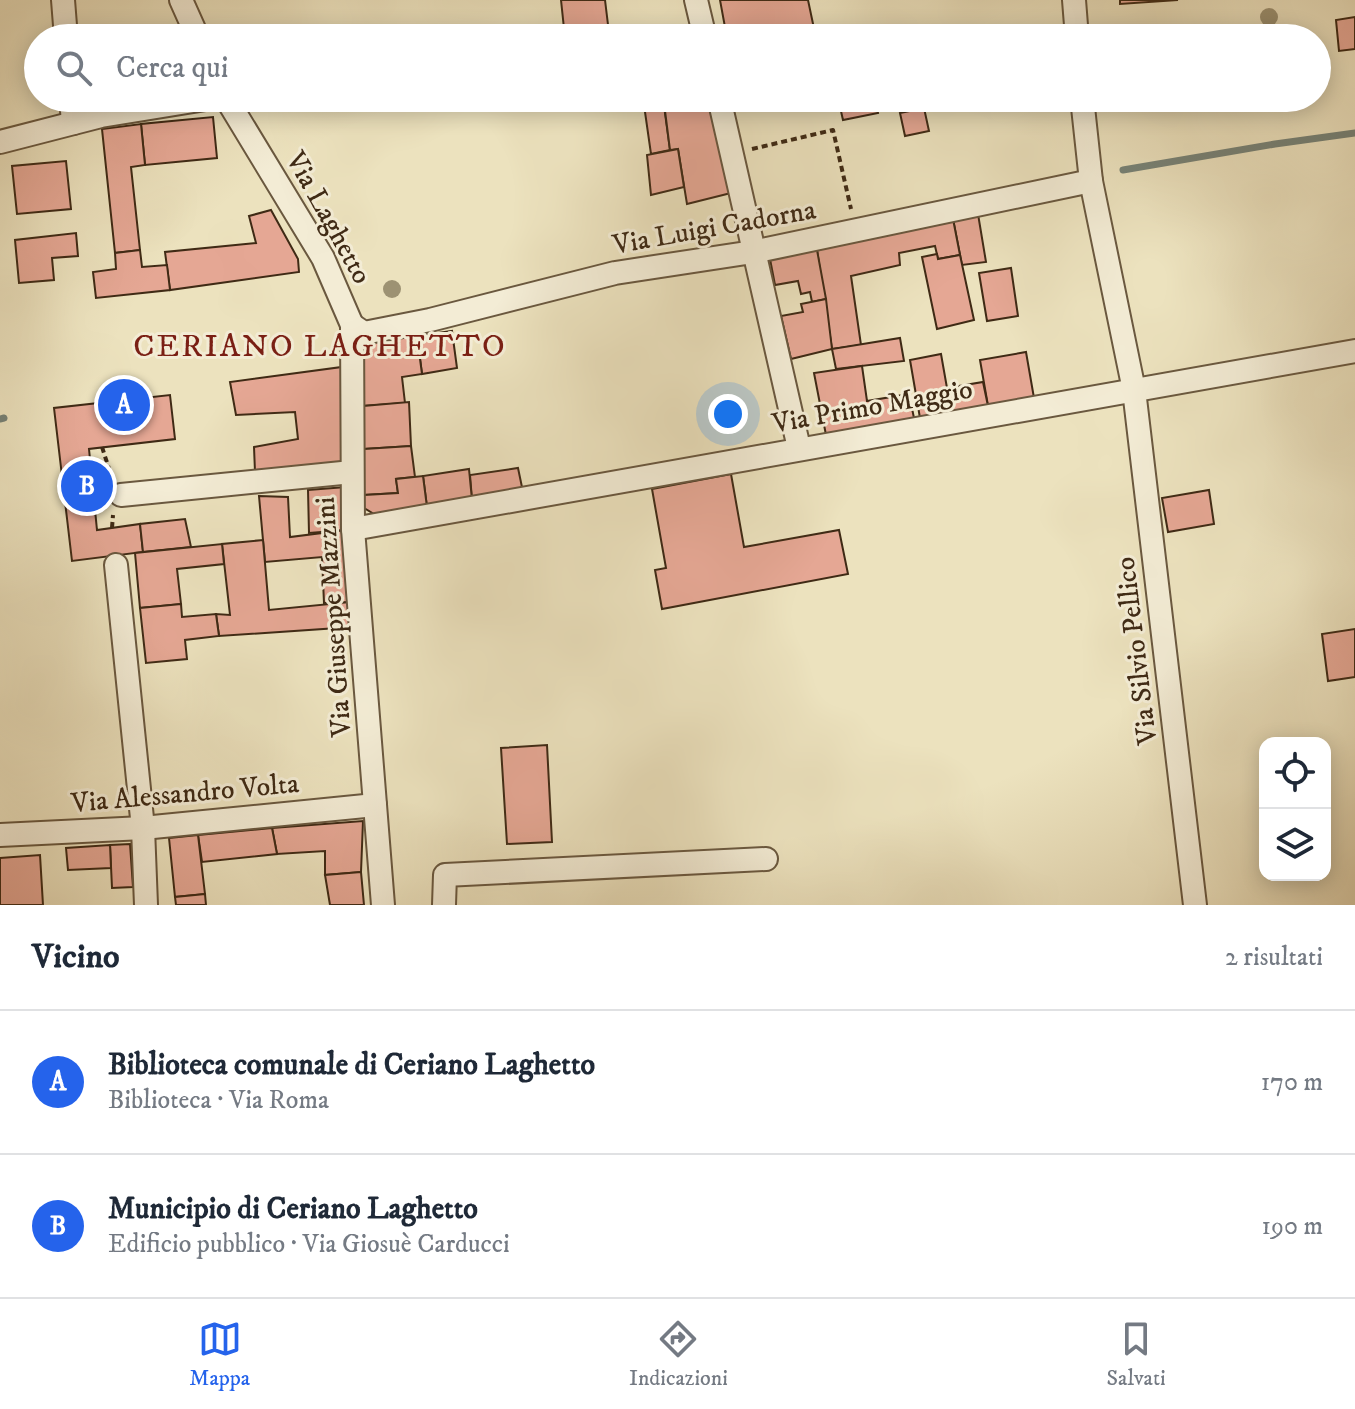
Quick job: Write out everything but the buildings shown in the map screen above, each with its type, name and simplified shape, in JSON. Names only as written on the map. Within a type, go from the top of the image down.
[{"type":"street","points":[[63,0],[65,24]]},
{"type":"street","points":[[181,0],[192,24]]},
{"type":"street","points":[[696,0],[702,24]]},
{"type":"street","points":[[1074,0],[1076,24]]},
{"type":"street","points":[[72,112],[73,123]]},
{"type":"street","points":[[0,142],[73,123],[134,112]]},
{"type":"street","name":"Via Laghetto","points":[[234,112],[323,258],[352,325]]},
{"type":"street","points":[[722,112],[799,448]]},
{"type":"street","name":"Via Silvio Pellico","points":[[1084,112],[1091,181],[1134,390],[1195,905]]},
{"type":"street","name":"Via Luigi Cadorna","points":[[352,325],[364,333],[430,320],[615,273],[753,252],[1091,181]]},
{"type":"street","name":"Via Giuseppe Mazzini","points":[[352,325],[353,529],[383,905]]},
{"type":"street","name":"Via Primo Maggio","points":[[353,529],[1355,351]]},
{"type":"street","points":[[121,495],[352,472]]},
{"type":"street","points":[[116,565],[143,828],[146,905]]},
{"type":"street","name":"Via Alessandro Volta","points":[[0,835],[143,828],[375,805]]},
{"type":"street","points":[[444,905],[445,875],[766,859]]},
{"type":"path","points":[[731,153],[833,130],[856,230]]},
{"type":"waterway","points":[[1123,170],[1355,133]]},
{"type":"waterway","points":[[0,419],[4,418]]},
{"type":"place","name":"Biblioteca comunale di Ceriano Laghetto","points":[[124,405]]},
{"type":"place","name":"Municipio di Ceriano Laghetto","points":[[87,486]]},
{"type":"district","name":"CERIANO LAGHETTO","points":[[320,345]]}]
